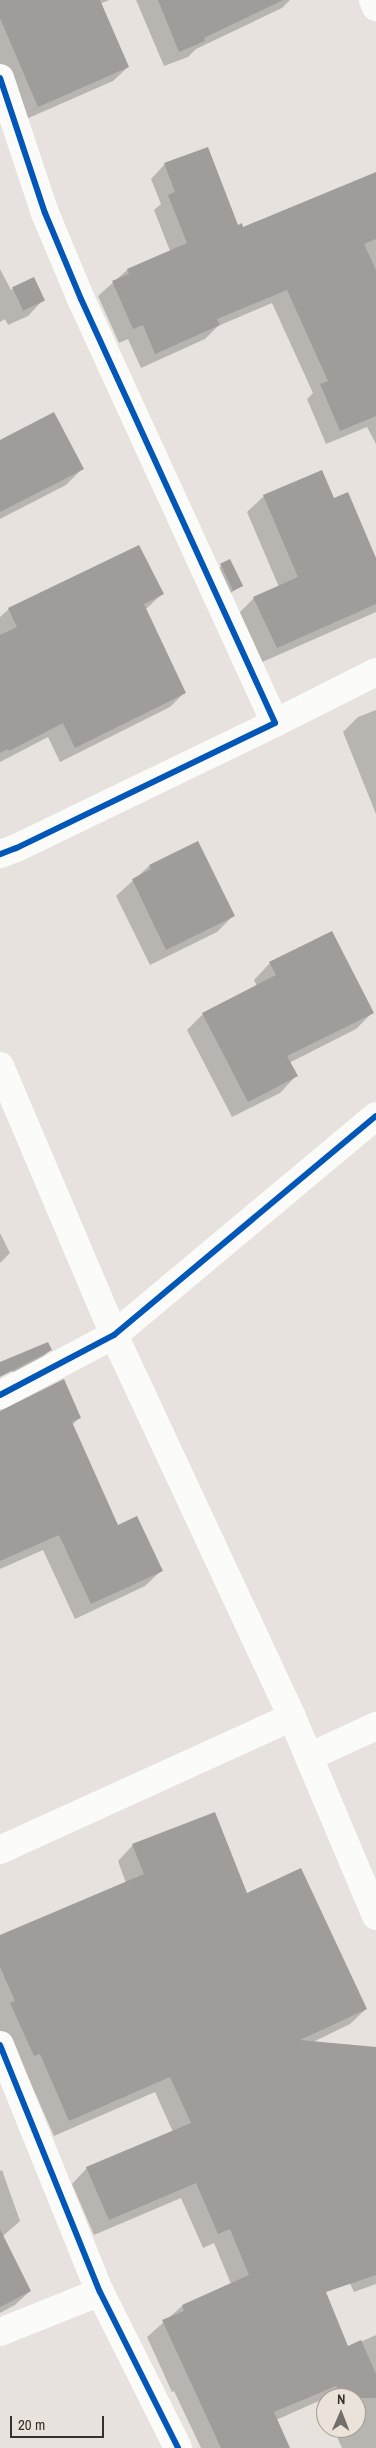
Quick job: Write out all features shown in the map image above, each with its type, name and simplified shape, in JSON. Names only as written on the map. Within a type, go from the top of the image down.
[{"type":"street","points":[[373,0],[376,7]]},
{"type":"street","points":[[0,78],[45,213],[77,291],[275,723]]},
{"type":"street","points":[[0,854],[275,723],[376,672]]},
{"type":"street","points":[[0,1066],[114,1335],[292,1717],[376,1916]]},
{"type":"street","points":[[0,1395],[114,1335],[376,1116]]},
{"type":"street","points":[[0,1850],[292,1717]]},
{"type":"street","points":[[309,1757],[376,1726]]},
{"type":"street","points":[[0,2046],[100,2292],[178,2448]]},
{"type":"street","points":[[0,2332],[100,2292]]},
{"type":"building","points":[[0,0],[100,0],[129,67],[38,107],[0,18]]},
{"type":"building","points":[[158,0],[283,0],[204,38],[205,41],[179,52]]},
{"type":"building","points":[[208,147],[238,225],[242,223],[243,227],[376,172],[376,239],[364,244],[376,270],[376,416],[340,431],[320,384],[328,381],[287,290],[217,319],[220,325],[155,354],[143,325],[133,329],[112,281],[129,274],[127,269],[187,243],[168,195],[175,192],[164,163]]},
{"type":"building","points":[[34,277],[45,301],[23,311],[12,287]]},
{"type":"building","points":[[54,412],[84,469],[0,512],[0,440]]},
{"type":"building","points":[[322,470],[334,498],[348,492],[376,558],[376,604],[277,648],[253,597],[298,577],[263,495]]},
{"type":"building","points":[[139,545],[164,594],[144,604],[186,693],[75,748],[63,723],[9,751],[8,749],[0,753],[0,635],[17,627],[8,608]]},
{"type":"building","points":[[230,559],[243,586],[233,591],[220,564]]},
{"type":"building","points":[[198,841],[235,916],[166,950],[132,879],[151,869],[149,865]]},
{"type":"building","points":[[332,931],[374,1013],[287,1056],[298,1076],[248,1102],[202,1013],[276,975],[269,962]]},
{"type":"building","points":[[48,1342],[52,1350],[0,1377],[0,1362]]},
{"type":"building","points":[[64,1379],[81,1418],[72,1422],[118,1525],[137,1516],[163,1571],[91,1604],[59,1535],[0,1561],[0,1411]]},
{"type":"building","points":[[215,1812],[247,1893],[301,1868],[367,2009],[300,2040],[376,2047],[376,2275],[326,2292],[348,2346],[361,2340],[376,2374],[376,2398],[366,2398],[366,2388],[337,2388],[336,2386],[331,2388],[316,2388],[316,2394],[274,2412],[290,2448],[221,2448],[162,2320],[184,2311],[182,2305],[249,2275],[230,2229],[218,2234],[196,2183],[109,2220],[86,2167],[191,2123],[170,2077],[69,2121],[40,2054],[34,2056],[10,2003],[15,2001],[0,1967],[0,1935],[144,1874],[132,1844]]},
{"type":"building","points":[[0,2229],[31,2291],[0,2307]]},
{"type":"cycle path","points":[[0,78],[45,213],[81,299],[275,723],[0,854]]},
{"type":"cycle path","points":[[0,1395],[114,1335],[376,1116]]},
{"type":"cycle path","points":[[0,2045],[100,2292],[178,2448]]}]
